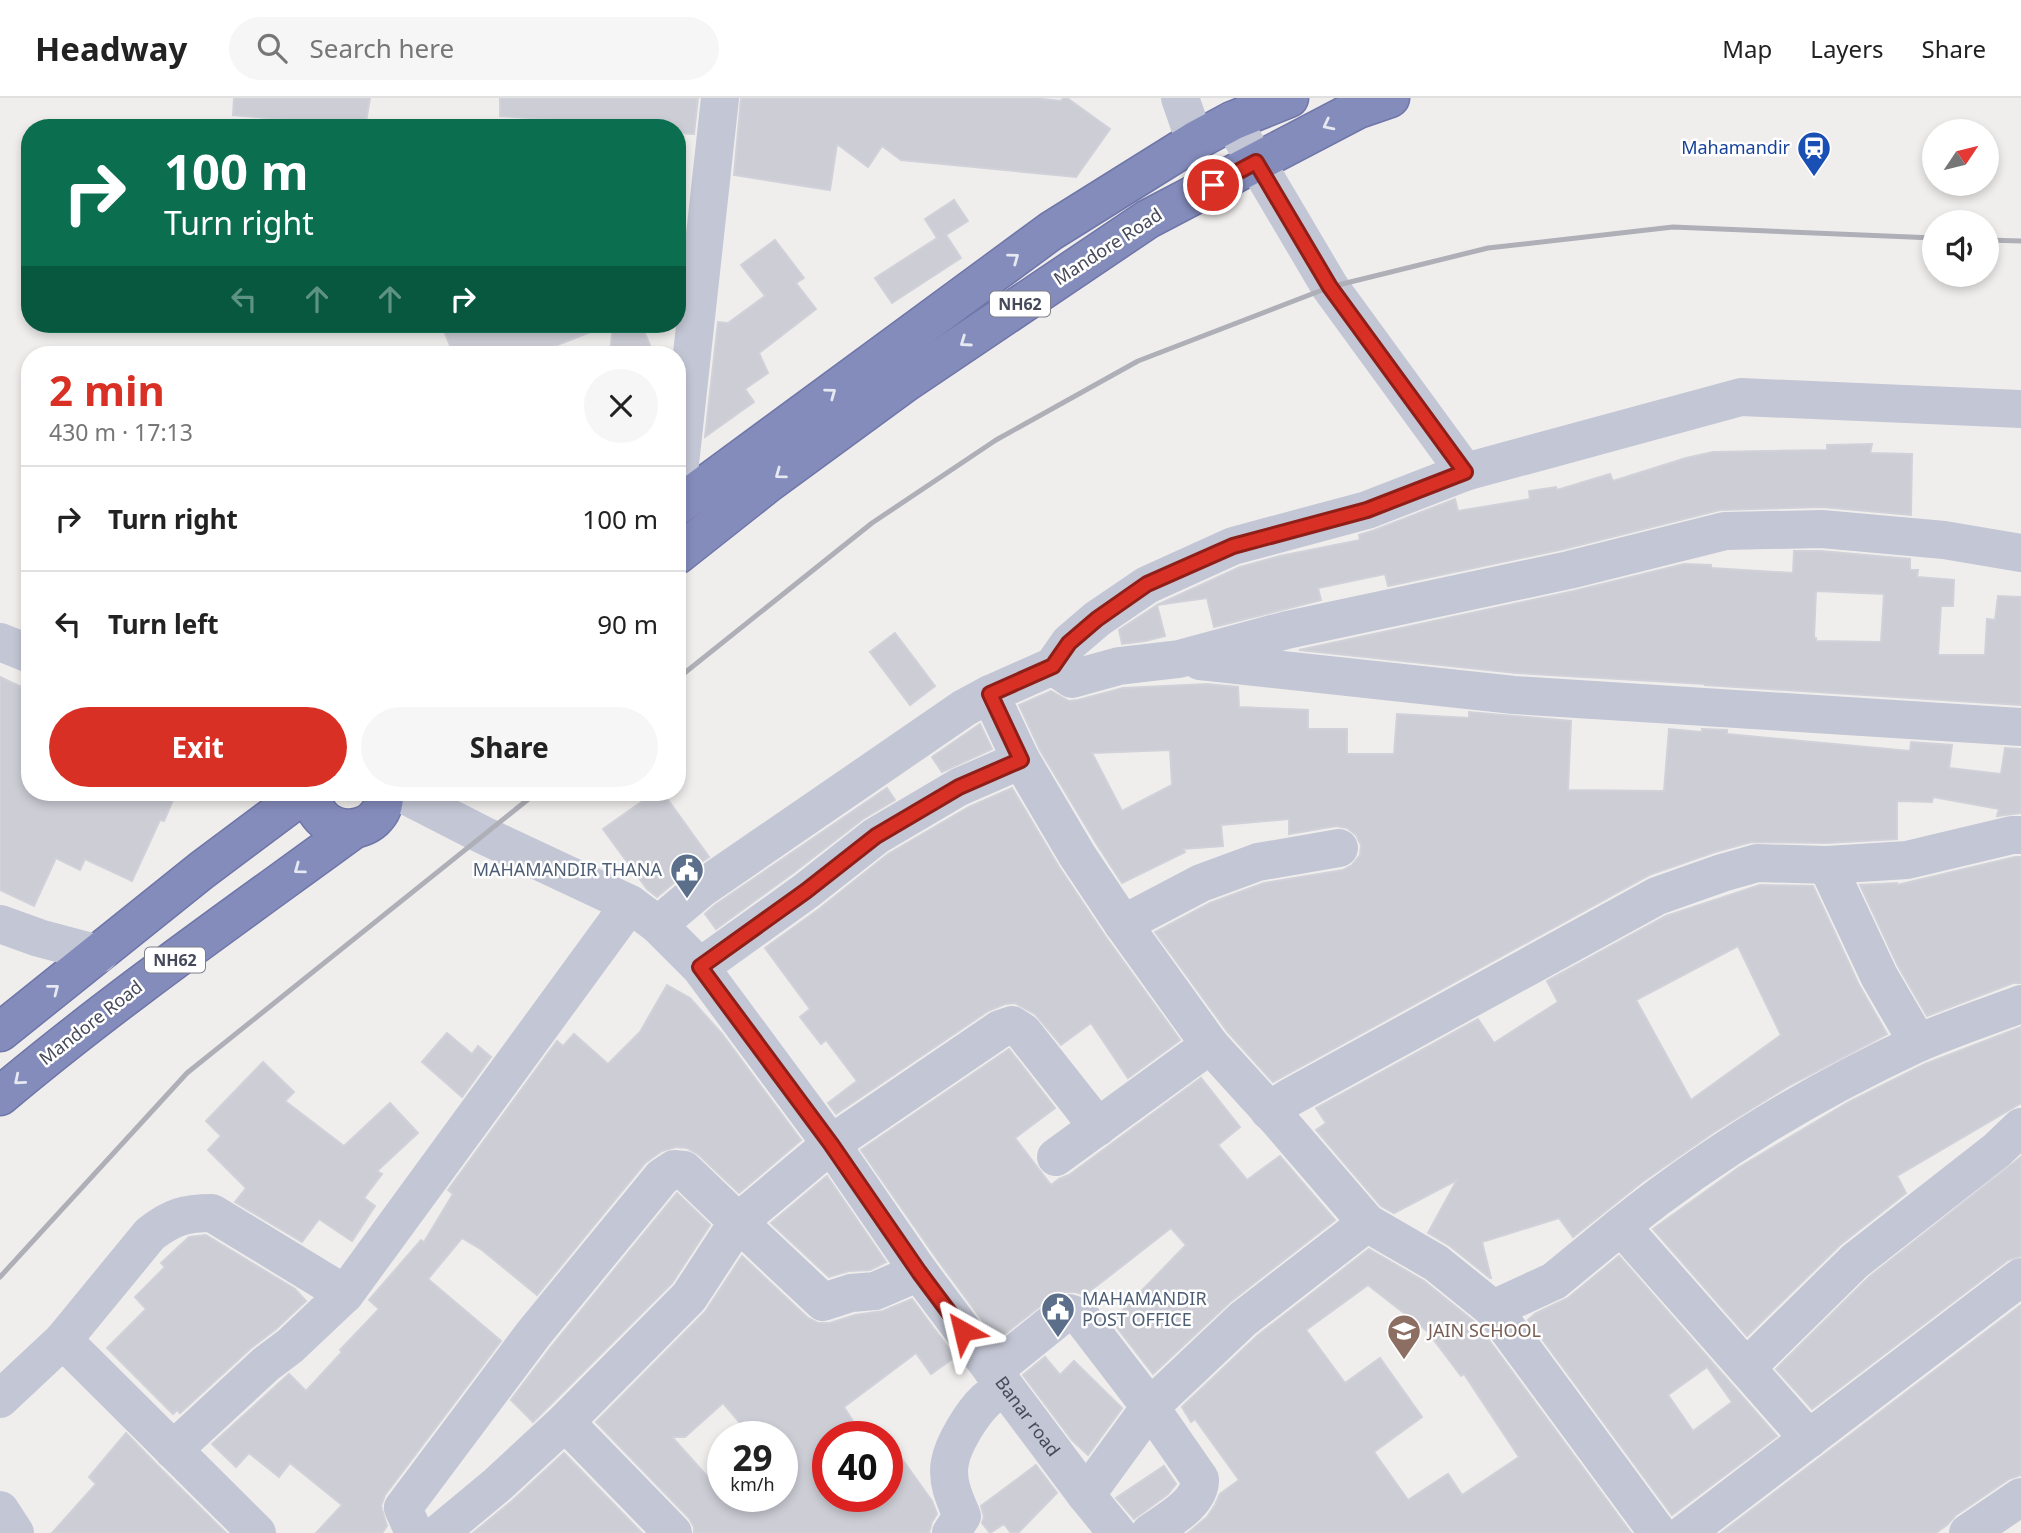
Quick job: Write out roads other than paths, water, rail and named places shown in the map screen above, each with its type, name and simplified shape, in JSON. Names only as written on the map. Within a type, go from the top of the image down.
[{"type":"highway","name":"NH62","points":[[686,499],[1051,231],[1195,141],[1232,121],[1289,98]]},
{"type":"highway","name":"Mandore Road","points":[[686,548],[778,475],[906,382],[1148,219],[1358,109],[1390,98]]},
{"type":"highway","name":"NH62","points":[[0,1032],[202,870],[294,801]]},
{"type":"highway","points":[[313,801],[318,814],[328,823],[341,829],[354,829]]},
{"type":"highway","name":"Mandore Road","points":[[0,1096],[54,1051],[166,966],[354,829],[374,819],[386,801]]},
{"type":"street","points":[[686,409],[720,98]]},
{"type":"street","points":[[1180,98],[1195,141]]},
{"type":"street","points":[[1232,121],[1330,287],[1465,472]]},
{"type":"street","points":[[173,1450],[345,1294],[644,914],[702,888],[964,708],[1053,666],[1069,643],[1097,619],[1147,584],[1233,546],[1367,510],[1465,472],[1741,397],[2021,409]]},
{"type":"street","points":[[1053,666],[1073,679],[1119,666],[1179,659],[1287,630],[1569,570],[1724,531],[1822,529],[1944,540],[2021,553]]},
{"type":"street","points":[[1179,659],[1514,695],[2021,727]]},
{"type":"street","points":[[990,694],[1021,760],[1077,855],[1210,1045],[1367,1223],[1436,1263],[1493,1309],[1658,1533]]},
{"type":"street","points":[[700,967],[806,891],[876,836],[959,787],[1021,760]]},
{"type":"street","name":"Banar road","points":[[406,801],[483,835],[644,914],[700,967],[831,1144],[919,1272],[1117,1533]]},
{"type":"street","points":[[1269,1111],[1657,896],[1757,863],[1827,865],[1907,860],[2021,835]]},
{"type":"street","points":[[1123,923],[1201,883],[1247,866],[1287,856],[1339,848]]},
{"type":"street","points":[[1827,865],[1879,976],[1918,1043]]},
{"type":"street","points":[[0,924],[99,954]]},
{"type":"street","points":[[1493,1309],[1554,1281],[1665,1191],[1794,1107],[1918,1043],[2021,1004]]},
{"type":"street","points":[[439,1533],[498,1484],[565,1422],[689,1297],[738,1222],[831,1144],[1000,1028],[1012,1025],[1023,1032],[1098,1127]]},
{"type":"street","points":[[1056,1157],[1210,1045]]},
{"type":"street","points":[[1747,1367],[1855,1261],[1997,1150],[2021,1127]]},
{"type":"street","points":[[415,1533],[403,1508],[534,1333],[662,1177],[674,1169],[684,1170],[823,1303],[851,1293],[874,1292],[919,1272]]},
{"type":"street","points":[[0,1399],[63,1340],[150,1234],[167,1220],[190,1213],[212,1213],[345,1294]]},
{"type":"street","points":[[1086,1495],[1150,1407],[1243,1319],[1367,1223]]},
{"type":"street","points":[[1621,1226],[1809,1439]]},
{"type":"street","points":[[1685,1533],[2021,1278]]},
{"type":"street","points":[[961,1527],[951,1491],[949,1464],[958,1442],[999,1379],[1061,1316],[1069,1313],[1081,1317],[1150,1407],[1200,1479],[1200,1489],[1193,1500],[1150,1533]]},
{"type":"street","points":[[63,1340],[257,1533]]},
{"type":"street","points":[[565,1422],[673,1533]]},
{"type":"street","points":[[1968,1533],[2021,1497]]},
{"type":"street","points":[[0,1510],[15,1533]]},
{"type":"railway","points":[[686,672],[872,523],[996,440],[1138,361],[1330,287],[1488,248],[1673,227],[1922,237]]},
{"type":"railway","points":[[1999,240],[2021,241]]},
{"type":"railway","points":[[0,1277],[187,1073],[526,801]]},
{"type":"place","name":"Mahamandir","points":[[1814,178]]},
{"type":"place","name":"MAHAMANDIR THANA","points":[[687,900]]},
{"type":"place","name":"MAHAMANDIR POST OFFICE","points":[[1058,1339]]},
{"type":"place","name":"JAIN SCHOOL","points":[[1404,1361]]}]
